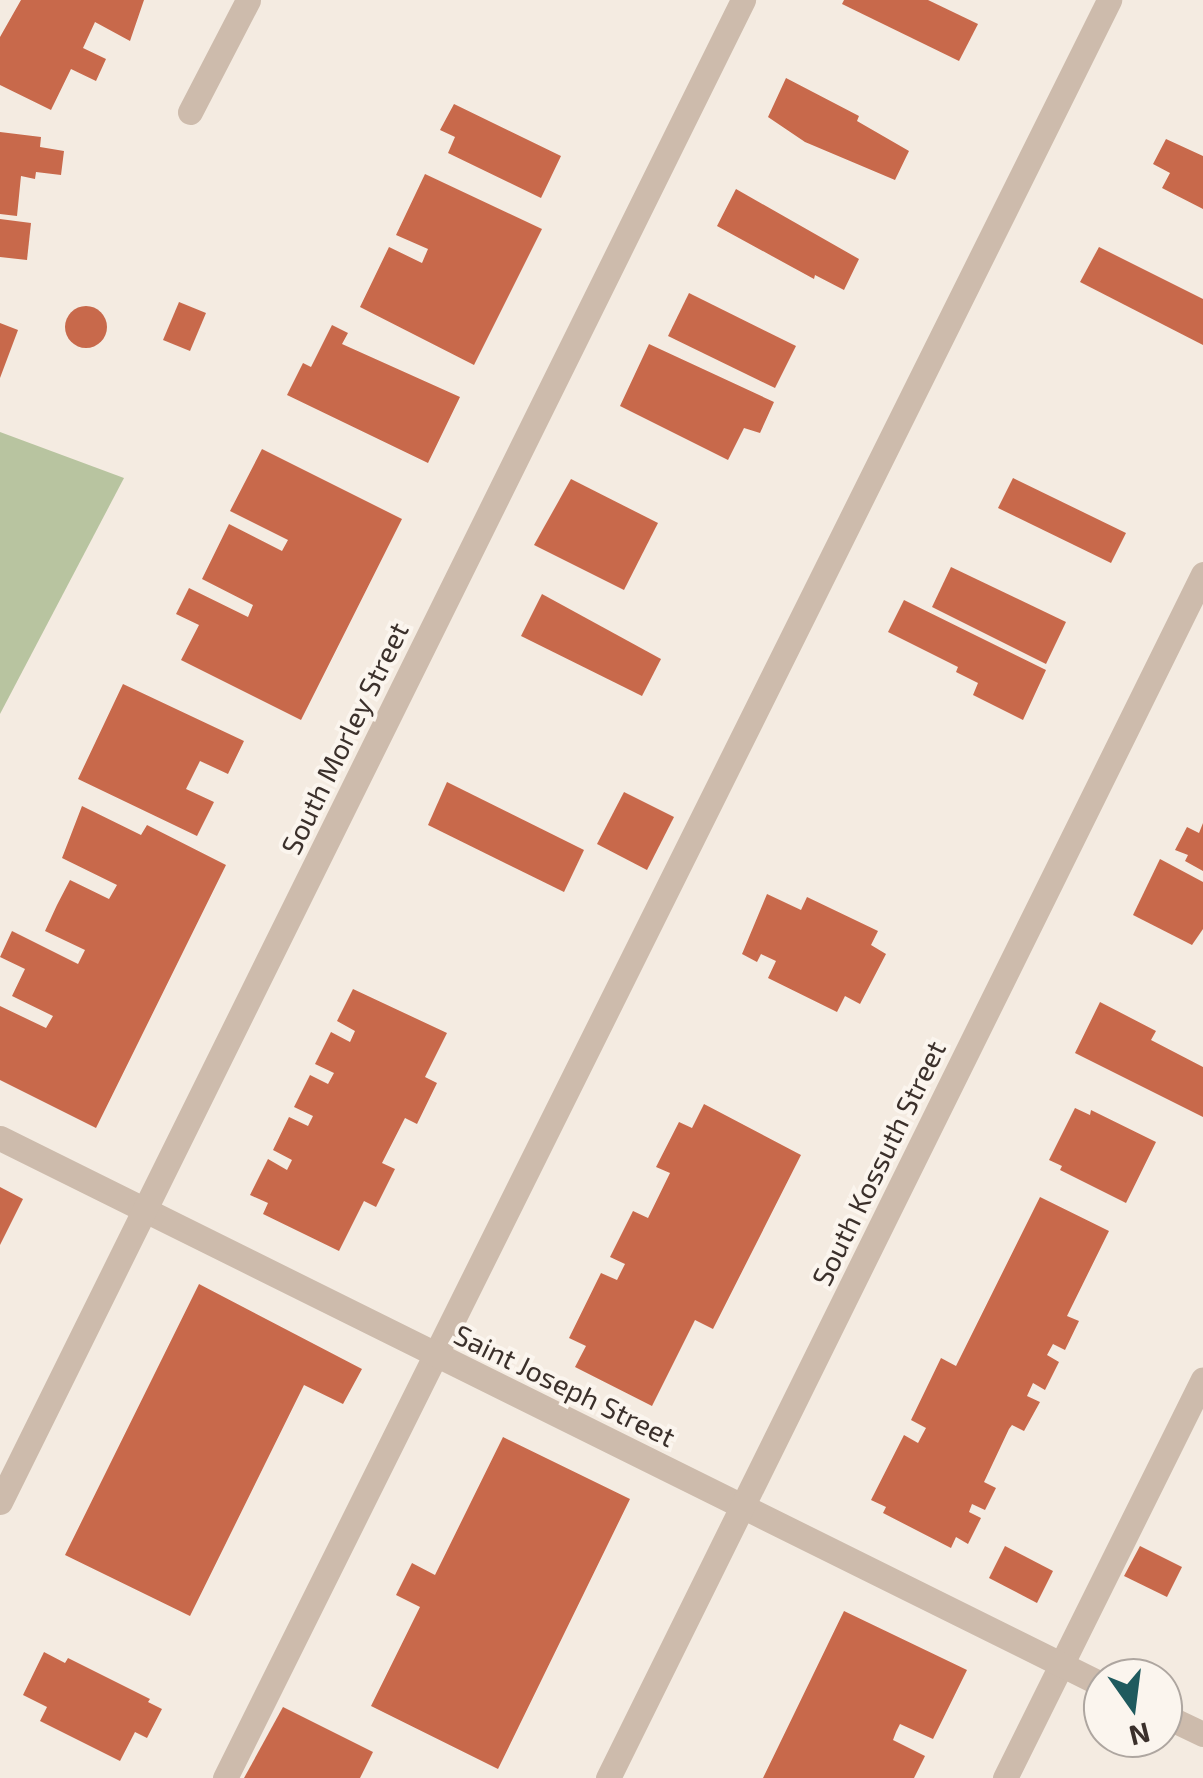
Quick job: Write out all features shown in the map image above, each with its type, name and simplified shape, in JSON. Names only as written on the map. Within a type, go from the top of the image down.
[{"type":"street","points":[[190,112],[248,0]]},
{"type":"street","name":"South Morley Street","points":[[0,1502],[743,0]]},
{"type":"street","points":[[225,1778],[1109,0]]},
{"type":"street","name":"South Kossuth Street","points":[[608,1778],[1203,574]]},
{"type":"street","name":"Saint Joseph Street","points":[[0,1138],[1083,1675]]},
{"type":"street","points":[[1005,1778],[1203,1379]]},
{"type":"green space","points":[[0,432],[124,478],[0,714]]},
{"type":"building","points":[[21,0],[144,0],[130,41],[95,22],[83,48],[106,59],[96,81],[71,69],[51,110],[0,85],[0,37]]},
{"type":"building","points":[[844,0],[928,0],[978,24],[959,61],[842,4]]},
{"type":"building","points":[[786,78],[859,116],[857,121],[909,151],[895,180],[805,142],[768,117]]},
{"type":"building","points":[[454,104],[561,156],[541,198],[448,153],[455,137],[440,130]]},
{"type":"building","points":[[0,132],[41,137],[40,147],[64,151],[61,175],[36,172],[35,179],[21,176],[17,216],[0,214]]},
{"type":"building","points":[[1166,139],[1203,156],[1203,209],[1162,188],[1170,173],[1153,164]]},
{"type":"building","points":[[425,174],[542,229],[474,365],[360,307],[389,247],[422,263],[428,249],[396,235]]},
{"type":"building","points":[[736,189],[859,259],[844,290],[815,275],[814,279],[717,226]]},
{"type":"building","points":[[0,219],[31,223],[27,260],[0,257]]},
{"type":"building","points":[[1099,247],[1203,299],[1203,345],[1080,282]]},
{"type":"building","points":[[689,293],[796,346],[775,388],[668,336]]},
{"type":"building","points":[[179,302],[206,313],[190,351],[163,340]]},
{"type":"building","points":[[86,306],[101,312],[107,327],[101,342],[86,348],[71,342],[65,327],[71,312]]},
{"type":"building","points":[[0,323],[18,330],[0,378]]},
{"type":"building","points":[[332,325],[348,333],[342,344],[460,397],[428,463],[287,395],[303,363],[311,367]]},
{"type":"building","points":[[649,344],[774,402],[760,433],[744,428],[728,460],[620,406]]},
{"type":"building","points":[[262,449],[402,519],[301,720],[181,660],[199,625],[176,614],[189,588],[248,617],[253,605],[202,579],[229,524],[282,551],[288,540],[230,511]]},
{"type":"building","points":[[1013,478],[1126,533],[1111,563],[998,508]]},
{"type":"building","points":[[571,479],[658,523],[624,590],[534,545]]},
{"type":"building","points":[[951,567],[1066,622],[1046,664],[932,607]]},
{"type":"building","points":[[542,594],[661,659],[642,696],[521,636]]},
{"type":"building","points":[[904,600],[1046,670],[1023,720],[973,695],[978,683],[956,672],[958,667],[888,632]]},
{"type":"building","points":[[123,684],[244,741],[228,774],[200,761],[186,789],[214,802],[197,836],[78,779]]},
{"type":"building","points":[[447,782],[584,850],[564,892],[428,825]]},
{"type":"building","points":[[624,792],[674,817],[647,870],[597,844]]},
{"type":"building","points":[[82,806],[141,835],[147,825],[226,865],[96,1128],[0,1080],[0,1006],[46,1028],[53,1016],[12,996],[25,969],[0,957],[12,931],[78,964],[85,950],[45,931],[57,905],[70,880],[109,899],[117,885],[62,858]]},
{"type":"building","points":[[1203,823],[1203,871],[1185,861],[1188,855],[1175,850],[1187,827],[1199,833]]},
{"type":"building","points":[[1160,859],[1203,882],[1203,929],[1192,945],[1133,915]]},
{"type":"building","points":[[767,894],[801,910],[807,897],[878,931],[871,945],[886,954],[860,1004],[845,996],[837,1012],[768,978],[776,961],[761,954],[757,962],[742,954]]},
{"type":"building","points":[[353,989],[447,1033],[425,1077],[437,1083],[417,1124],[405,1118],[382,1163],[395,1169],[376,1207],[364,1201],[339,1251],[263,1214],[268,1203],[250,1195],[268,1159],[287,1170],[292,1160],[273,1150],[289,1117],[308,1126],[313,1116],[294,1107],[310,1075],[328,1084],[334,1073],[315,1064],[331,1032],[350,1042],[355,1031],[337,1021]]},
{"type":"building","points":[[1100,1002],[1156,1031],[1151,1040],[1203,1067],[1203,1117],[1075,1053]]},
{"type":"building","points":[[704,1104],[801,1155],[713,1329],[695,1320],[652,1406],[575,1367],[586,1346],[569,1338],[601,1273],[617,1280],[625,1264],[610,1257],[633,1211],[648,1218],[670,1173],[656,1167],[679,1122],[692,1128]]},
{"type":"building","points":[[1075,1108],[1090,1115],[1091,1110],[1156,1142],[1126,1203],[1060,1170],[1062,1166],[1049,1160]]},
{"type":"building","points":[[0,1187],[23,1199],[0,1245]]},
{"type":"building","points":[[1040,1197],[1109,1231],[1067,1316],[1079,1321],[1065,1350],[1053,1344],[1047,1355],[1059,1362],[1045,1390],[1033,1383],[1027,1396],[1040,1402],[1024,1431],[1012,1425],[1009,1429],[984,1482],[996,1488],[985,1510],[972,1504],[969,1512],[981,1518],[968,1544],[956,1537],[951,1548],[883,1513],[886,1507],[871,1500],[904,1435],[918,1443],[926,1428],[911,1420],[941,1358],[956,1366]]},
{"type":"building","points":[[199,1284],[362,1369],[343,1404],[304,1385],[190,1616],[65,1555]]},
{"type":"building","points":[[503,1437],[630,1499],[498,1769],[371,1706],[420,1607],[396,1595],[412,1563],[435,1575]]},
{"type":"building","points":[[1005,1546],[1053,1571],[1037,1603],[989,1578]]},
{"type":"building","points":[[1140,1546],[1182,1567],[1167,1597],[1124,1576]]},
{"type":"building","points":[[844,1611],[967,1670],[933,1739],[900,1724],[896,1732],[893,1740],[925,1756],[914,1778],[763,1778]]},
{"type":"building","points":[[44,1652],[65,1663],[68,1658],[150,1699],[148,1702],[162,1709],[147,1738],[135,1732],[120,1761],[40,1721],[47,1707],[23,1695]]},
{"type":"building","points":[[283,1707],[373,1752],[360,1778],[244,1778]]}]
